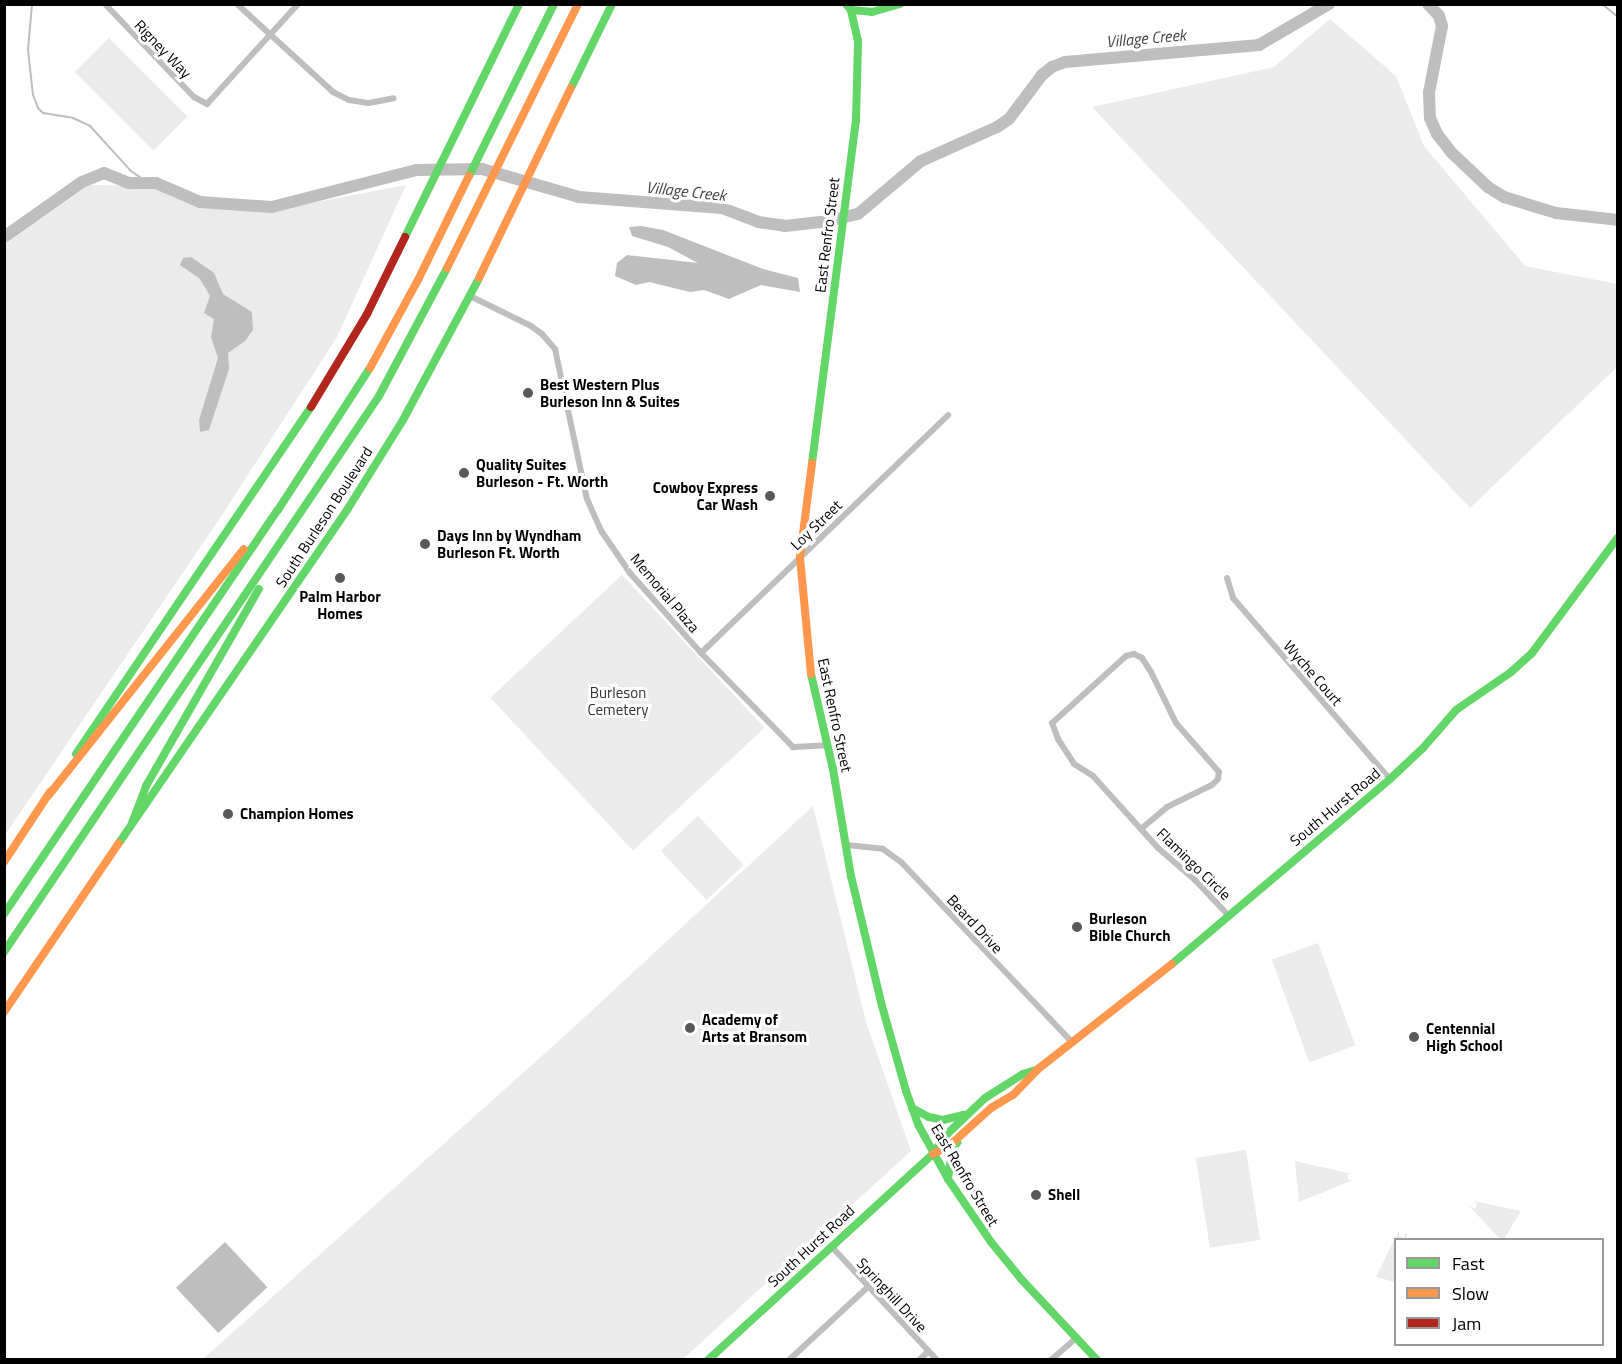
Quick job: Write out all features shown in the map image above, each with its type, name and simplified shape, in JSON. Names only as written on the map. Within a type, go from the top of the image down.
[{"type":"main road","points":[[4,862],[330,378],[367,314],[519,4]]},
{"type":"main road","points":[[4,914],[278,510],[369,369],[418,280],[554,4]]},
{"type":"main road","points":[[4,952],[379,396],[476,213],[578,4]]},
{"type":"main road","name":"South Burleson Boulevard","points":[[4,1012],[346,510],[403,420],[470,296],[612,4]]},
{"type":"main road","points":[[850,6],[862,4]]},
{"type":"main road","points":[[850,6],[872,12],[900,4]]},
{"type":"main road","name":"East Renfro Street","points":[[850,6],[858,41],[859,77],[849,177],[800,557],[804,621],[812,681],[827,745],[851,876],[882,1006],[912,1108],[933,1154],[997,1250],[1096,1359]]},
{"type":"main road","points":[[48,796],[261,527],[278,510]]},
{"type":"main road","points":[[132,823],[146,786],[276,561],[292,528]]},
{"type":"main road","name":"South Hurst Road","points":[[933,1154],[949,1146],[992,1108],[1018,1090],[1038,1069],[1229,916],[1390,779],[1423,748],[1456,710],[1511,672],[1532,653],[1617,537]]},
{"type":"main road","name":"South Hurst Road","points":[[708,1359],[933,1154],[945,1136],[972,1111],[1000,1088],[1023,1074],[1038,1069]]},
{"type":"main road","points":[[912,1108],[929,1118],[943,1120],[957,1118],[972,1111]]},
{"type":"main road","points":[[948,1179],[952,1150],[964,1132]]},
{"type":"street","name":"Rigney Way","points":[[105,4],[194,98],[207,104],[270,35]]},
{"type":"street","points":[[237,4],[333,92],[350,100],[369,103],[394,98]]},
{"type":"street","points":[[270,35],[298,4]]},
{"type":"street","points":[[512,4],[515,14]]},
{"type":"street","name":"Memorial Plaza","points":[[470,296],[531,326],[550,342],[559,359],[587,499],[602,531],[630,573],[701,653],[793,747],[827,745]]},
{"type":"street","name":"Loy Street","points":[[701,653],[948,415]]},
{"type":"street","name":"Wyche Court","points":[[1227,578],[1233,598],[1390,779]]},
{"type":"street","name":"Flamingo Circle","points":[[1141,829],[1167,807],[1212,785],[1218,778],[1219,772],[1176,723],[1142,657],[1134,654],[1126,656],[1052,723],[1058,739],[1074,764],[1093,776],[1141,829],[1229,916]]},
{"type":"street","name":"Beard Drive","points":[[847,845],[884,849],[902,862],[1073,1043]]},
{"type":"street","name":"Springhill Drive","points":[[831,1246],[937,1359]]},
{"type":"street","points":[[789,1359],[869,1286]]},
{"type":"street","points":[[1051,1359],[1076,1338]]},
{"type":"street","points":[[919,1359],[929,1351]]},
{"type":"green space","points":[[1330,19],[1396,76],[1424,146],[1525,266],[1617,284],[1617,367],[1470,508],[1092,107],[1274,67]]},
{"type":"green space","points":[[109,38],[187,116],[154,150],[75,72]]},
{"type":"green space","points":[[89,185],[157,186],[196,205],[270,211],[406,185],[337,337],[222,515],[5,835],[5,244]]},
{"type":"green space","name":"Burleson Cemetery","points":[[622,575],[765,728],[633,851],[490,698]]},
{"type":"green space","name":"Academy of Arts at Bransom","points":[[813,806],[866,1022],[911,1151],[683,1359],[203,1359],[561,1039]]},
{"type":"green space","points":[[698,816],[744,865],[706,900],[661,851]]},
{"type":"green space","points":[[1318,943],[1355,1045],[1309,1062],[1272,960]]},
{"type":"green space","points":[[1246,1150],[1260,1240],[1210,1248],[1196,1158]]},
{"type":"green space","points":[[1295,1161],[1352,1174],[1348,1174],[1348,1180],[1353,1180],[1299,1202]]},
{"type":"green space","points":[[1474,1201],[1521,1211],[1505,1238],[1499,1238],[1469,1206],[1475,1209],[1477,1204]]},
{"type":"green space","points":[[1394,1240],[1394,1282],[1376,1277]]},
{"type":"shaded area","points":[[641,226],[663,230],[763,269],[798,278],[800,292],[761,285],[729,299],[704,290],[690,292],[649,282],[636,285],[615,276],[617,263],[627,255],[698,263],[668,247],[632,236],[629,227]]},
{"type":"shaded area","points":[[191,257],[214,273],[223,294],[252,312],[253,330],[245,341],[228,353],[229,369],[209,430],[200,432],[199,420],[218,358],[211,337],[214,319],[204,313],[210,296],[200,279],[180,265],[183,258]]},
{"type":"shaded area","points":[[225,1242],[267,1287],[218,1333],[176,1288]]},
{"type":"waterway","points":[[32,4],[28,50],[33,95],[38,108],[43,113],[73,118],[90,126],[131,171],[147,182]]},
{"type":"waterway","name":"Village Creek","points":[[4,237],[82,182],[104,173],[129,183],[156,183],[200,202],[272,207],[416,170],[482,169],[579,197],[722,208],[758,222],[785,226],[829,221],[858,214],[921,161],[997,127],[1009,119],[1042,75],[1052,67],[1065,62],[1259,45],[1329,4]]},
{"type":"waterway","name":"Village Creek","points":[[1428,4],[1439,16],[1442,26],[1429,92],[1430,118],[1437,134],[1452,153],[1488,187],[1504,197],[1556,213],[1618,220]]},
{"type":"waterway","points":[[1602,4],[1618,17]]},
{"type":"traffic: fast","points":[[405,237],[519,4]]},
{"type":"traffic: fast","points":[[469,176],[554,4]]},
{"type":"traffic: fast","points":[[571,88],[612,4]]},
{"type":"traffic: fast","points":[[812,463],[856,120],[858,41],[851,10],[846,4]]},
{"type":"traffic: fast","points":[[851,10],[872,12],[900,4]]},
{"type":"traffic: fast","points":[[4,952],[379,396],[447,268]]},
{"type":"traffic: fast","points":[[119,843],[347,510],[403,420],[479,278]]},
{"type":"traffic: fast","points":[[4,914],[278,510],[370,368]]},
{"type":"traffic: fast","points":[[76,754],[311,407]]},
{"type":"traffic: fast","points":[[1172,964],[1390,779],[1423,748],[1456,710],[1511,672],[1532,653],[1618,537]]},
{"type":"traffic: fast","points":[[132,823],[146,786],[259,589]]},
{"type":"traffic: fast","points":[[811,674],[833,769],[851,876],[882,1006],[906,1091],[919,1126],[948,1179],[991,1242],[1022,1280],[1097,1360]]},
{"type":"traffic: fast","points":[[708,1360],[933,1154],[945,1136],[985,1098],[1023,1074],[1036,1070]]},
{"type":"traffic: fast","points":[[912,1108],[929,1117],[943,1120],[963,1115]]},
{"type":"traffic: fast","points":[[948,1179],[952,1150],[957,1143]]},
{"type":"traffic: slow","points":[[447,268],[578,4]]},
{"type":"traffic: slow","points":[[479,278],[571,88]]},
{"type":"traffic: slow","points":[[370,368],[418,280],[469,176]]},
{"type":"traffic: slow","points":[[811,674],[800,557],[812,463]]},
{"type":"traffic: slow","points":[[48,796],[244,549]]},
{"type":"traffic: slow","points":[[4,862],[50,792]]},
{"type":"traffic: slow","points":[[4,1012],[119,843]]},
{"type":"traffic: slow","points":[[933,1154],[949,1146],[991,1108],[1013,1095],[1038,1069],[1172,964]]},
{"type":"traffic: jam","points":[[311,407],[367,314],[405,237]]},
{"type":"place","name":"Best Western Plus Burleson Inn & Suites","points":[[528,393]]},
{"type":"place","name":"Quality Suites Burleson - Ft. Worth","points":[[464,473]]},
{"type":"place","name":"Cowboy Express Car Wash","points":[[770,496]]},
{"type":"place","name":"Days Inn by Wyndham Burleson Ft. Worth","points":[[425,544]]},
{"type":"place","name":"Palm Harbor Homes","points":[[340,578]]},
{"type":"place","name":"Champion Homes","points":[[228,814]]},
{"type":"place","name":"Burleson Bible Church","points":[[1077,927]]},
{"type":"place","name":"Academy of Arts at Bransom","points":[[690,1028]]},
{"type":"place","name":"Centennial High School","points":[[1414,1037]]},
{"type":"place","name":"Shell","points":[[1036,1195]]}]
